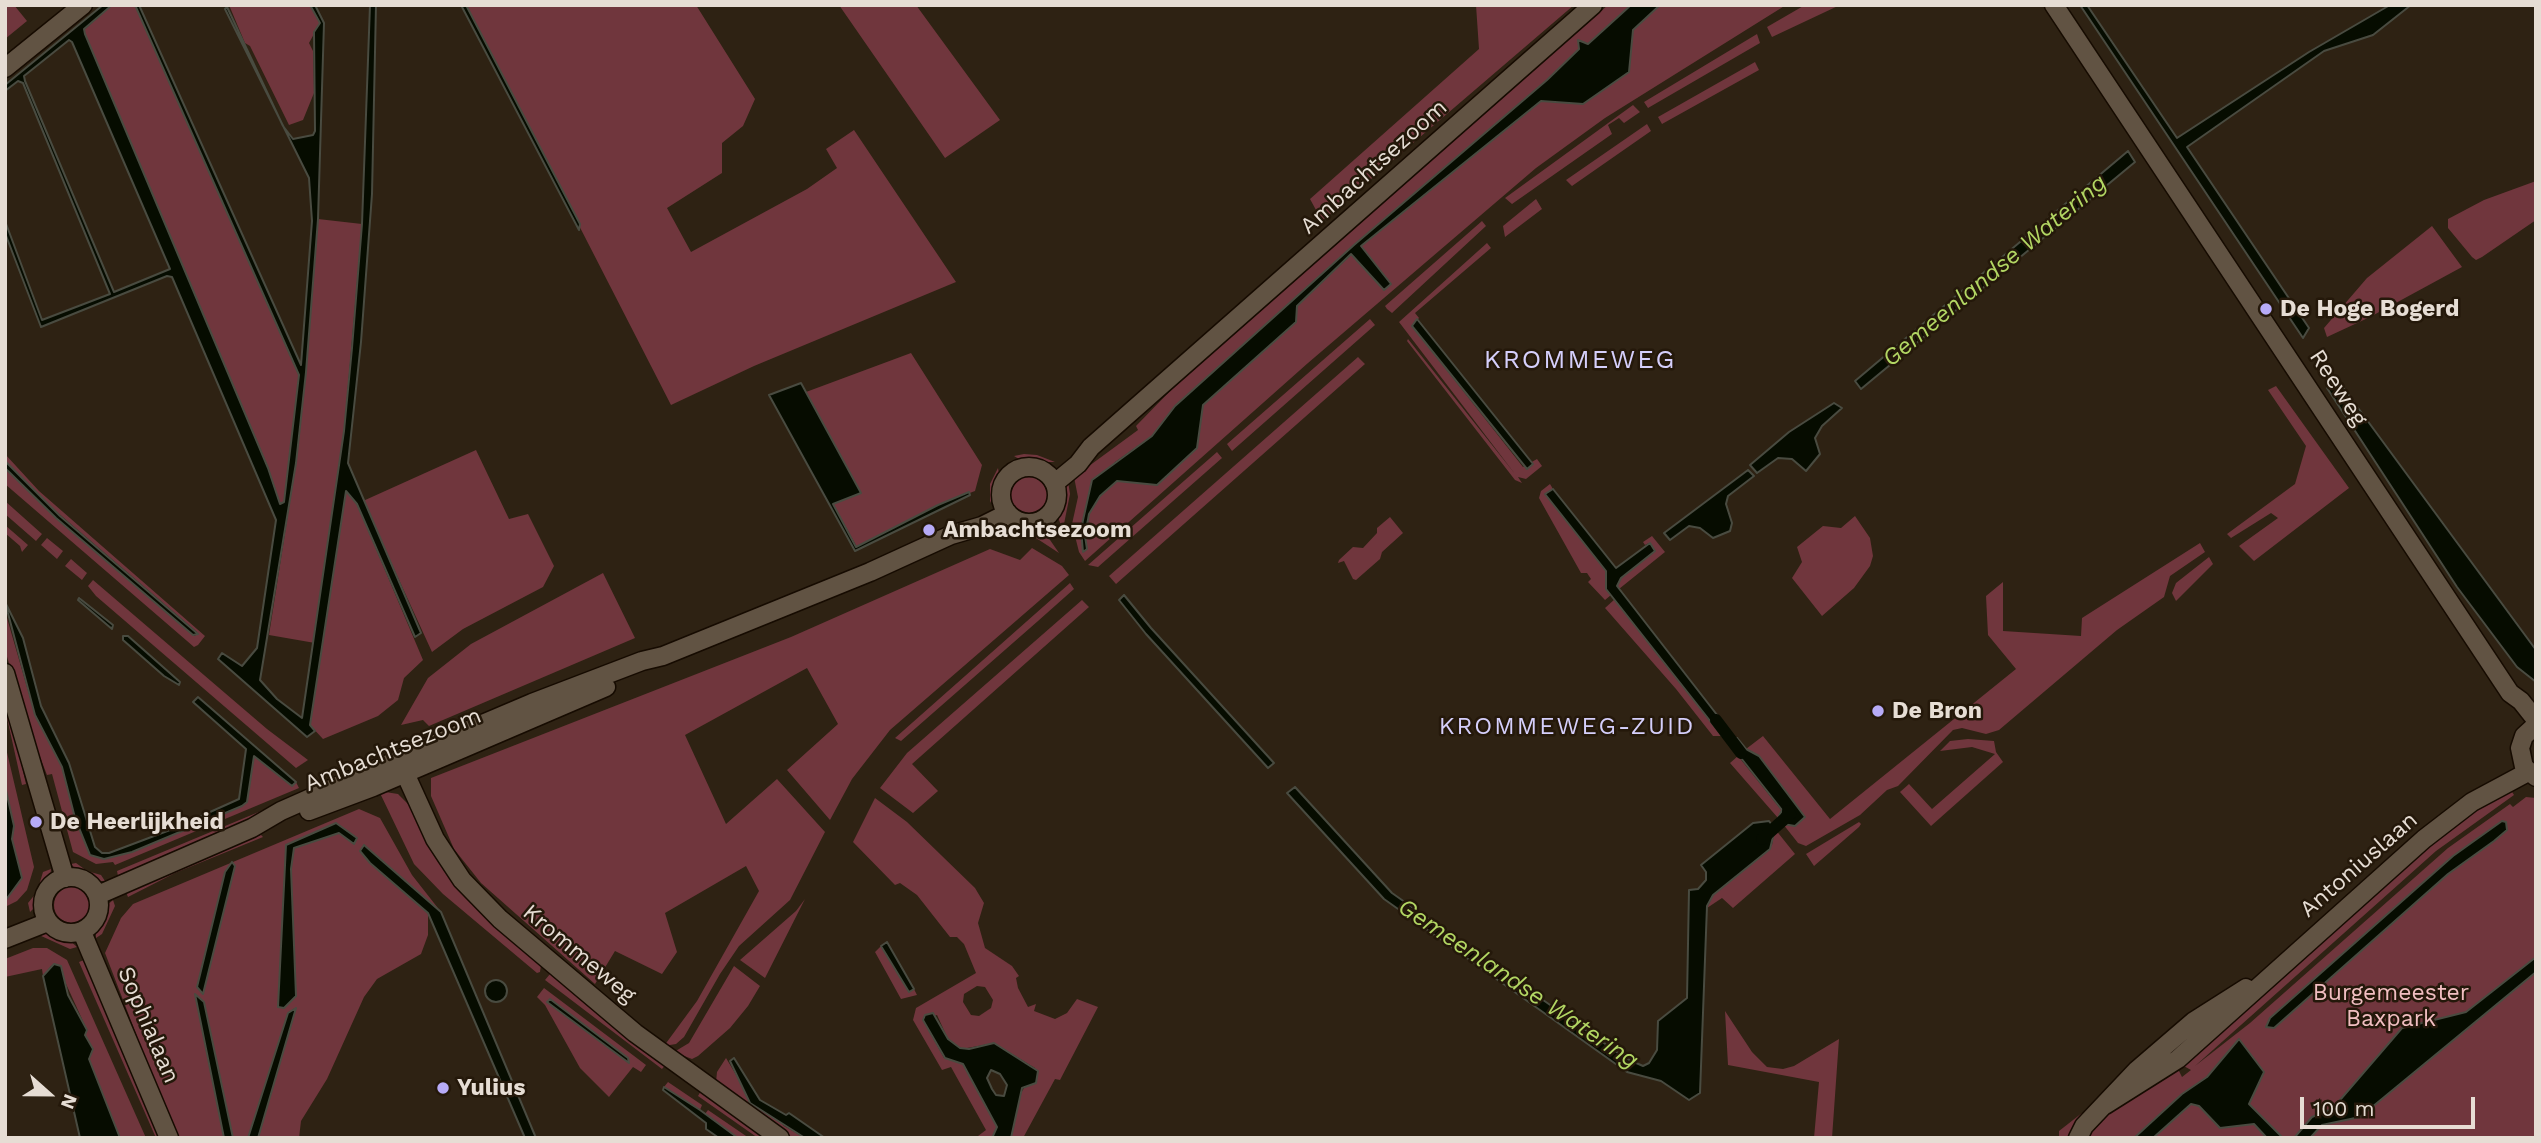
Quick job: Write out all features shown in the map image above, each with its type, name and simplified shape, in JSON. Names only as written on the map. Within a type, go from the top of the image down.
[{"type":"street","points":[[5,68],[83,5]]},
{"type":"street","name":"Ambachtsezoom","points":[[1051,478],[1071,455],[1091,447],[1594,5]]},
{"type":"street","name":"Reeweg","points":[[2054,5],[2510,693],[2512,704],[2533,725]]},
{"type":"street","points":[[1031,467],[1051,478],[1057,499],[1045,518],[1025,523],[1004,506],[1005,480],[1014,471],[1031,467]]},
{"type":"street","name":"Ambachtsezoom","points":[[98,895],[252,828],[284,820],[402,766],[594,692],[645,669],[663,656],[870,572],[951,535],[982,526],[1004,506]]},
{"type":"street","points":[[5,673],[65,878]]},
{"type":"street","points":[[2528,770],[2521,742],[2533,725]]},
{"type":"street","name":"Krommeweg","points":[[402,766],[435,839],[462,880],[500,919],[635,1033],[780,1138]]},
{"type":"street","name":"Antoniuslaan","points":[[2078,1138],[2084,1126],[2124,1082],[2194,1021],[2265,979],[2424,839],[2488,791],[2496,780],[2528,770]]},
{"type":"street","points":[[65,878],[84,880],[98,895],[98,916],[82,932],[66,933],[46,916],[49,888],[65,878]]},
{"type":"street","points":[[5,927],[46,916]]},
{"type":"street","points":[[5,939],[46,916]]},
{"type":"street","name":"Sophialaan","points":[[82,932],[169,1138]]},
{"type":"green space","points":[[5,5],[14,5],[27,21],[5,39]]},
{"type":"green space","points":[[112,5],[135,5],[299,376],[284,502],[280,504],[268,467],[85,34],[84,30]]},
{"type":"green space","points":[[229,5],[310,5],[320,23],[309,43],[313,51],[314,93],[303,120],[289,125],[250,46],[245,43]]},
{"type":"green space","points":[[466,5],[696,5],[755,99],[743,126],[722,143],[722,173],[667,208],[691,252],[807,189],[837,168],[826,149],[854,130],[956,282],[754,366],[671,405]]},
{"type":"green space","points":[[839,5],[916,5],[1000,120],[945,158]]},
{"type":"green space","points":[[1476,5],[1574,5],[1322,221],[1310,199],[1479,49]]},
{"type":"green space","points":[[1608,5],[1631,5],[1588,44],[1579,42],[1579,49],[1547,80],[1354,245],[1175,406],[1152,436],[1115,462],[1081,529],[1083,551],[1086,549],[1085,536],[1089,514],[1100,496],[1117,481],[1157,485],[1197,448],[1203,405],[1296,322],[1297,306],[1352,254],[1385,290],[1390,284],[1360,246],[1541,101],[1583,104],[1628,72],[1633,30],[1660,5],[1786,5],[1605,118],[1536,168],[1308,363],[1085,561],[1079,552],[1072,524],[1078,497],[1074,477],[1138,430],[1136,426],[1172,389]]},
{"type":"green space","points":[[1805,5],[1840,5],[1772,37],[1767,27]]},
{"type":"green space","points":[[1757,34],[1760,43],[1648,108],[1644,102]]},
{"type":"green space","points":[[1755,62],[1759,70],[1662,124],[1658,117]]},
{"type":"green space","points":[[1633,105],[1640,112],[1624,123],[1619,118],[1608,125],[1612,134],[1512,204],[1505,198]]},
{"type":"green space","points":[[1647,124],[1651,131],[1572,186],[1566,180]]},
{"type":"green space","points":[[2536,181],[2536,220],[2482,257],[2476,260],[2472,257],[2448,228],[2448,219],[2484,200]]},
{"type":"green space","points":[[1536,199],[1542,209],[1505,237],[1503,226]]},
{"type":"green space","points":[[318,219],[362,224],[344,431],[315,643],[269,635],[296,463]]},
{"type":"green space","points":[[1482,221],[1486,226],[1392,313],[1387,309],[1385,306]]},
{"type":"green space","points":[[2432,226],[2462,267],[2327,337],[2324,328],[2367,278]]},
{"type":"green space","points":[[1487,243],[1491,248],[1415,313],[1419,318],[1412,326],[1523,467],[1537,459],[1542,466],[1526,479],[1518,477],[1522,483],[1515,480],[1407,341],[1408,339],[1515,474],[1399,322]]},
{"type":"green space","points":[[1370,319],[1375,325],[1232,451],[1227,444]]},
{"type":"green space","points":[[911,353],[982,465],[975,491],[938,505],[857,547],[833,504],[861,493],[806,392]]},
{"type":"green space","points":[[1358,357],[1365,364],[1116,584],[1109,576]]},
{"type":"green space","points":[[2276,386],[2349,488],[2254,561],[2239,546],[2278,518],[2271,513],[2231,538],[2227,534],[2295,484],[2306,446],[2268,390]]},
{"type":"green space","points":[[476,450],[509,519],[528,514],[554,566],[543,587],[463,629],[432,652],[363,501]]},
{"type":"green space","points":[[1217,452],[1222,458],[1098,567],[1088,565]]},
{"type":"green space","points":[[5,454],[39,491],[205,636],[198,645],[194,647],[5,484],[5,468],[56,518],[195,636],[197,632],[30,489],[5,461]]},
{"type":"green space","points":[[1037,455],[1055,462],[1024,462],[1014,456]]},
{"type":"green space","points":[[998,468],[1000,481],[990,503],[990,484]]},
{"type":"green space","points":[[1029,477],[1042,482],[1047,495],[1042,508],[1029,513],[1016,508],[1011,495],[1016,482]]},
{"type":"green space","points":[[1068,481],[1070,494],[1064,524],[1065,537],[1058,517]]},
{"type":"green space","points":[[1550,484],[1553,489],[1546,495],[1606,571],[1606,589],[1611,595],[1605,600],[1588,582],[1591,579],[1587,573],[1581,573],[1539,498],[1541,491]]},
{"type":"green space","points":[[346,491],[357,504],[423,660],[404,678],[398,700],[378,716],[323,739],[310,725]]},
{"type":"green space","points":[[5,501],[42,534],[36,541],[5,514]]},
{"type":"green space","points":[[1855,516],[1870,538],[1873,556],[1870,566],[1854,588],[1822,616],[1792,578],[1802,562],[1797,547],[1823,526],[1841,528]]},
{"type":"green space","points":[[1390,517],[1403,533],[1382,552],[1380,559],[1356,580],[1353,579],[1344,561],[1338,563],[1339,560],[1353,547],[1363,548],[1377,533],[1377,528]]},
{"type":"green space","points":[[1001,523],[1038,531],[1048,537],[1059,553],[1036,538],[1011,531]]},
{"type":"green space","points":[[5,525],[28,545],[22,552],[20,546],[5,533]]},
{"type":"green space","points":[[1652,536],[1665,552],[1619,589],[1617,586],[1621,578],[1655,551],[1649,543],[1645,545],[1643,542]]},
{"type":"green space","points":[[47,538],[63,551],[57,559],[41,545]]},
{"type":"green space","points":[[2200,543],[2205,552],[2170,576],[2164,597],[2117,630],[1999,730],[1986,734],[1962,728],[1953,730],[1898,786],[1887,790],[1860,815],[1806,846],[1798,843],[1783,824],[1795,825],[1805,817],[1753,752],[1746,749],[1763,736],[1830,819],[2016,669],[1988,635],[1986,596],[2003,582],[2003,631],[2081,636],[2082,618]]},
{"type":"green space","points":[[1032,548],[1062,566],[1069,575],[890,730],[852,779],[830,820],[787,770],[838,724],[807,668],[685,735],[726,824],[777,779],[825,832],[790,900],[739,946],[684,1037],[676,1044],[664,1046],[697,1001],[759,891],[746,866],[665,913],[677,952],[662,974],[615,951],[595,984],[481,883],[454,849],[431,796],[431,778],[791,637],[990,549],[1020,560]]},
{"type":"green space","points":[[2209,557],[2213,564],[2176,601],[2172,593],[2176,583]]},
{"type":"green space","points":[[71,559],[87,573],[82,580],[65,566]]},
{"type":"green space","points":[[603,573],[635,638],[429,726],[423,720],[401,725],[428,678],[471,644]]},
{"type":"green space","points":[[93,580],[267,729],[308,760],[296,768],[96,596],[88,586]]},
{"type":"green space","points":[[1070,583],[1074,589],[1038,621],[901,741],[895,738]]},
{"type":"green space","points":[[1615,599],[1722,736],[1713,736],[1605,608]]},
{"type":"green space","points":[[1082,600],[1089,607],[912,764],[938,791],[913,813],[880,788],[907,753]]},
{"type":"green space","points":[[5,611],[35,715],[62,767],[75,818],[90,855],[104,859],[132,852],[242,806],[254,756],[292,786],[296,782],[299,788],[115,865],[113,862],[96,864],[73,852],[52,774],[47,775],[27,724],[5,650]]},
{"type":"green space","points":[[5,692],[26,784],[22,785],[5,709]]},
{"type":"green space","points":[[1950,741],[1994,741],[1996,752],[2003,762],[1931,826],[1900,792],[1909,784],[1932,809],[1995,754],[1972,747],[1940,751]]},
{"type":"green space","points":[[5,744],[34,867],[27,890],[17,901],[5,907],[5,901],[22,878],[12,839],[14,825],[5,786]]},
{"type":"green space","points":[[1738,756],[1782,811],[1778,818],[1730,763]]},
{"type":"green space","points":[[362,769],[144,868],[118,876],[117,871]]},
{"type":"green space","name":"Burgemeester Baxpark","points":[[2509,787],[2514,795],[2436,851],[2195,1066],[2250,1023],[2448,848],[2510,804],[2513,807],[2526,797],[2536,798],[2536,1138],[2088,1138],[2097,1123],[2113,1110],[2178,1069],[2182,1077],[2191,1070],[2182,1065],[2433,840]]},
{"type":"green space","points":[[379,791],[398,794],[410,806],[453,879],[541,965],[540,972],[537,973],[443,894],[414,864]]},
{"type":"green space","points":[[875,798],[907,822],[975,888],[984,903],[978,923],[985,948],[1012,966],[1019,976],[1016,978],[1018,988],[1028,1007],[1036,1004],[1034,1011],[1055,1019],[1067,1013],[1077,999],[1098,1007],[1060,1080],[1055,1079],[1023,1138],[1011,1138],[1019,1097],[1035,1068],[994,1043],[962,1049],[948,1039],[937,1015],[923,1020],[944,1058],[963,1063],[997,1127],[992,1138],[978,1136],[986,1130],[951,1067],[942,1070],[913,1020],[916,1008],[976,973],[964,944],[957,937],[950,937],[917,895],[900,883],[895,885],[853,842]],"holes":[[[977,986],[985,987],[993,1000],[991,1008],[979,1016],[971,1015],[963,1002],[964,994]]]},
{"type":"green space","points":[[359,809],[380,818],[412,875],[441,912],[364,845],[370,863],[428,913],[428,935],[421,954],[377,979],[364,997],[327,1079],[301,1121],[299,1138],[258,1138],[295,1008],[288,1013],[248,1138],[233,1138],[204,1002],[196,995],[224,1138],[176,1138],[105,953],[121,918],[133,904]],"holes":[[[336,823],[357,838],[354,843],[339,833],[294,848],[291,869],[286,845]],[[232,863],[235,866],[203,993],[197,987],[225,872]]]},
{"type":"green space","points":[[1859,822],[1859,827],[1814,866],[1806,854]]},
{"type":"green space","points":[[1775,829],[1795,854],[1733,908],[1722,898],[1707,908],[1713,895],[1772,845]]},
{"type":"green space","points":[[261,835],[263,837],[175,873],[128,897],[126,892]]},
{"type":"green space","points":[[76,863],[87,871],[101,875],[105,881],[96,881],[79,873],[71,864]]},
{"type":"green space","points":[[51,869],[50,879],[37,905],[30,912],[28,903],[37,892],[43,872]]},
{"type":"green space","points":[[72,887],[85,892],[90,905],[85,918],[72,923],[59,918],[54,905],[59,892]]},
{"type":"green space","points":[[805,899],[765,978],[740,960],[796,911]]},
{"type":"green space","points":[[113,900],[115,906],[102,934],[96,938],[96,927],[105,907]]},
{"type":"green space","points":[[49,930],[68,939],[77,947],[70,949],[39,935]]},
{"type":"green space","points":[[881,946],[909,992],[914,989],[917,995],[901,999],[875,952]]},
{"type":"green space","points":[[33,948],[47,948],[67,960],[146,1138],[120,1138],[89,1059],[90,1043],[85,1035],[87,1030],[57,964],[51,966],[43,976],[42,969],[5,977],[5,959]]},
{"type":"green space","points":[[84,960],[161,1138],[156,1138],[79,962]]},
{"type":"green space","points":[[734,966],[760,986],[748,1006],[730,1028],[698,1056],[692,1059],[674,1052],[689,1043]]},
{"type":"green space","points":[[550,974],[565,986],[577,990],[667,1063],[662,1069],[545,980]]},
{"type":"green space","points":[[544,988],[646,1065],[641,1072],[633,1067],[609,1097],[580,1068],[545,1005],[537,997]]},
{"type":"green space","points":[[1725,1011],[1752,1052],[1767,1067],[1783,1069],[1794,1066],[1839,1039],[1832,1138],[1814,1138],[1819,1082],[1728,1065]]},
{"type":"green space","points":[[726,1058],[741,1083],[784,1126],[805,1138],[790,1138],[750,1111],[716,1082],[717,1072]]},
{"type":"green space","points":[[668,1082],[702,1105],[700,1110],[664,1087]]},
{"type":"green space","points":[[702,1089],[770,1138],[758,1138],[698,1096]]},
{"type":"green space","points":[[708,1110],[749,1138],[738,1138],[705,1114]]},
{"type":"green space","points":[[2082,1113],[2070,1138],[2059,1138],[2059,1131]]},
{"type":"water","points":[[103,5],[112,5],[84,29],[85,34],[268,468],[280,504],[284,502],[299,375],[135,5],[139,5],[301,365],[312,221],[309,178],[283,127],[293,139],[313,135],[315,131],[314,32],[320,23],[310,5],[315,5],[324,23],[318,219],[306,372],[296,463],[260,680],[277,699],[302,718],[344,431],[362,224],[370,5],[376,5],[372,194],[361,342],[348,463],[421,633],[415,637],[357,504],[346,491],[310,725],[315,731],[307,737],[218,659],[222,653],[242,666],[257,648],[276,520],[172,277],[167,276],[41,327],[5,233],[5,221],[42,320],[110,294],[23,83],[18,81],[5,91],[5,85]],"holes":[[[69,40],[170,269],[114,292],[24,76]]]},
{"type":"water","points":[[461,5],[466,5],[580,224],[579,230]]},
{"type":"water","points":[[1631,5],[1660,5],[1633,30],[1629,72],[1583,104],[1541,101],[1361,246],[1391,284],[1384,290],[1351,254],[1297,306],[1296,322],[1203,405],[1197,448],[1157,485],[1117,481],[1100,496],[1089,514],[1085,536],[1087,549],[1083,552],[1081,529],[1092,480],[1152,436],[1175,406],[1354,245],[1547,80],[1579,49],[1578,40],[1588,44]]},
{"type":"water","points":[[2080,5],[2087,5],[2177,138],[2309,52],[2390,5],[2411,5],[2373,35],[2324,51],[2187,147],[2309,328],[2303,338]]},
{"type":"water","points":[[227,7],[280,120],[225,9]]},
{"type":"water","points":[[2128,151],[2135,162],[1861,389],[1855,381]]},
{"type":"water","points":[[1417,319],[1533,464],[1527,469],[1412,326]]},
{"type":"water","points":[[2339,382],[2536,650],[2536,682],[2517,667],[2457,587],[2327,388]]},
{"type":"water","points":[[801,383],[861,493],[833,504],[856,547],[938,505],[969,492],[970,495],[855,551],[769,395]]},
{"type":"water","name":"Gemeenlandse Watering","points":[[1834,403],[1842,408],[1822,426],[1815,438],[1820,454],[1806,471],[1792,459],[1778,458],[1757,473],[1750,465],[1789,432]]},
{"type":"water","points":[[5,461],[60,516],[198,634],[193,635],[56,518],[6,469]]},
{"type":"water","points":[[1748,470],[1754,476],[1728,496],[1726,504],[1732,523],[1730,531],[1713,538],[1700,528],[1689,526],[1670,540],[1664,533]]},
{"type":"water","points":[[1553,489],[1616,568],[1650,543],[1655,551],[1621,578],[1617,586],[1728,729],[1722,736],[1606,589],[1606,571],[1545,494]]},
{"type":"water","points":[[1124,595],[1274,763],[1268,768],[1146,634],[1119,600]]},
{"type":"water","points":[[79,598],[113,625],[112,629],[78,600]]},
{"type":"water","points":[[5,602],[23,638],[41,706],[69,763],[95,847],[102,853],[109,853],[170,830],[239,799],[246,749],[193,702],[198,697],[296,782],[292,786],[254,756],[247,802],[242,806],[132,852],[104,859],[90,855],[75,818],[62,767],[35,715]]},
{"type":"water","points":[[123,636],[128,636],[180,682],[179,685],[164,676],[123,640]]},
{"type":"water","points":[[1737,738],[1746,749],[1759,756],[1805,817],[1795,826],[1783,824],[1778,818],[1782,810],[1730,744]]},
{"type":"water","points":[[5,786],[14,826],[12,839],[22,878],[5,901]]},
{"type":"water","points":[[1295,787],[1392,893],[1625,1058],[1643,1066],[1649,1063],[1657,1050],[1658,1021],[1687,998],[1689,890],[1698,889],[1706,880],[1706,872],[1701,865],[1753,823],[1769,821],[1775,829],[1770,849],[1713,895],[1707,906],[1700,1093],[1689,1100],[1661,1081],[1627,1072],[1384,899],[1287,793]]},
{"type":"water","points":[[2502,821],[2506,822],[2507,830],[2448,874],[2274,1028],[2266,1027],[2270,1018],[2453,856]]},
{"type":"water","points":[[336,823],[357,838],[354,844],[339,833],[294,848],[291,869],[296,996],[284,1008],[278,1007],[286,845]]},
{"type":"water","points":[[364,845],[441,912],[536,1138],[525,1138],[428,913],[370,863],[360,851]]},
{"type":"water","points":[[232,862],[235,866],[203,994],[197,987],[225,872]]},
{"type":"water","points":[[887,942],[914,989],[909,992],[881,946]]},
{"type":"water","points":[[2536,957],[2536,972],[2360,1117],[2322,1125],[2310,1138],[2294,1138],[2312,1117],[2329,1110],[2340,1100],[2402,1028],[2466,1012]]},
{"type":"water","points":[[54,964],[61,966],[68,995],[87,1030],[85,1035],[93,1049],[89,1059],[120,1138],[80,1138],[43,976]]},
{"type":"water","points":[[496,980],[504,983],[507,991],[504,999],[496,1002],[488,999],[485,991],[488,983]]},
{"type":"water","points":[[195,994],[204,1002],[233,1138],[224,1138]]},
{"type":"water","points":[[550,999],[628,1058],[629,1063],[547,1002]]},
{"type":"water","points":[[296,1008],[258,1138],[248,1138],[288,1013]]},
{"type":"water","points":[[933,1013],[948,1039],[960,1048],[969,1049],[994,1043],[1038,1071],[1036,1083],[1022,1088],[1011,1138],[992,1138],[997,1127],[963,1064],[945,1058],[923,1020],[925,1015]],"holes":[[[991,1070],[1000,1074],[1007,1085],[1004,1096],[996,1095],[987,1078]]]},
{"type":"water","points":[[2239,1039],[2264,1072],[2249,1104],[2283,1138],[2267,1138],[2254,1124],[2220,1128],[2199,1106],[2191,1104],[2153,1138],[2134,1138],[2182,1094],[2207,1077]]},
{"type":"water","points":[[734,1058],[760,1100],[786,1115],[789,1113],[825,1138],[805,1138],[750,1103],[730,1061]]},
{"type":"water","points":[[664,1087],[738,1138],[719,1138],[706,1129],[706,1123],[663,1090]]},
{"type":"waterway","name":"Gemeenlandse Watering","points":[[1716,720],[1741,753]]},
{"type":"waterway","name":"Gemeenlandse Watering","points":[[1762,839],[1790,814],[1788,811]]},
{"type":"place","name":"De Hoge Bogerd","points":[[2266,309]]},
{"type":"place","name":"Ambachtsezoom","points":[[929,530]]},
{"type":"place","name":"De Bron","points":[[1878,711]]},
{"type":"place","name":"De Heerlijkheid","points":[[36,822]]},
{"type":"place","name":"Yulius","points":[[443,1088]]},
{"type":"district","name":"KROMMEWEG","points":[[1580,360]]},
{"type":"district","name":"KROMMEWEG-ZUID","points":[[1567,727]]}]
